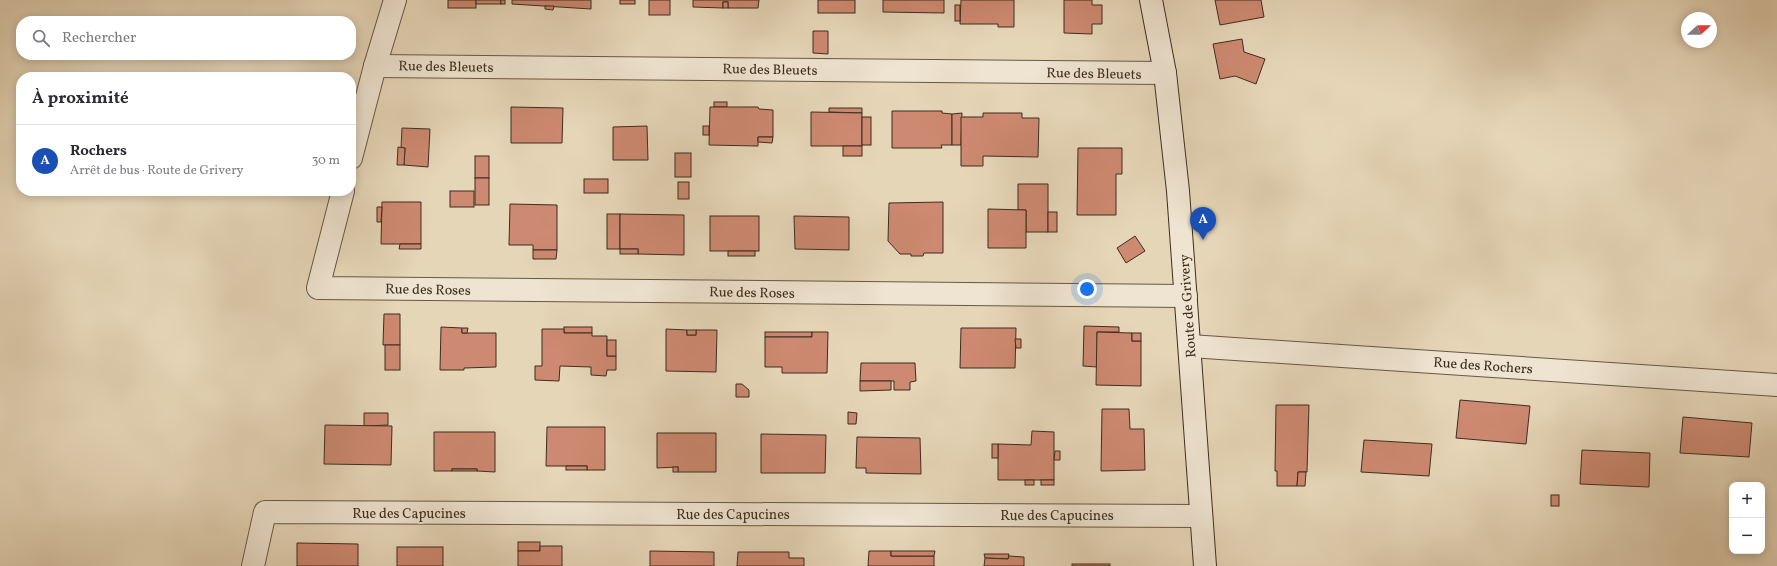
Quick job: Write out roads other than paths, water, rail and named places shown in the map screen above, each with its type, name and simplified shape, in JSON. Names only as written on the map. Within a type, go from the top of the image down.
[{"type":"street","points":[[356,139],[375,66],[395,0]]},
{"type":"street","name":"Route de Grivery","points":[[1151,0],[1165,73],[1178,191],[1205,566]]},
{"type":"street","name":"Rue des Bleuets","points":[[375,66],[1165,73]]},
{"type":"street","name":"Rue des Roses","points":[[341,196],[318,288],[1186,296]]},
{"type":"street","name":"Rue des Rochers","points":[[1190,346],[1777,385]]},
{"type":"street","name":"Rue des Capucines","points":[[253,566],[265,512],[1201,516]]},
{"type":"place","name":"Rochers","points":[[1203,240]]}]
